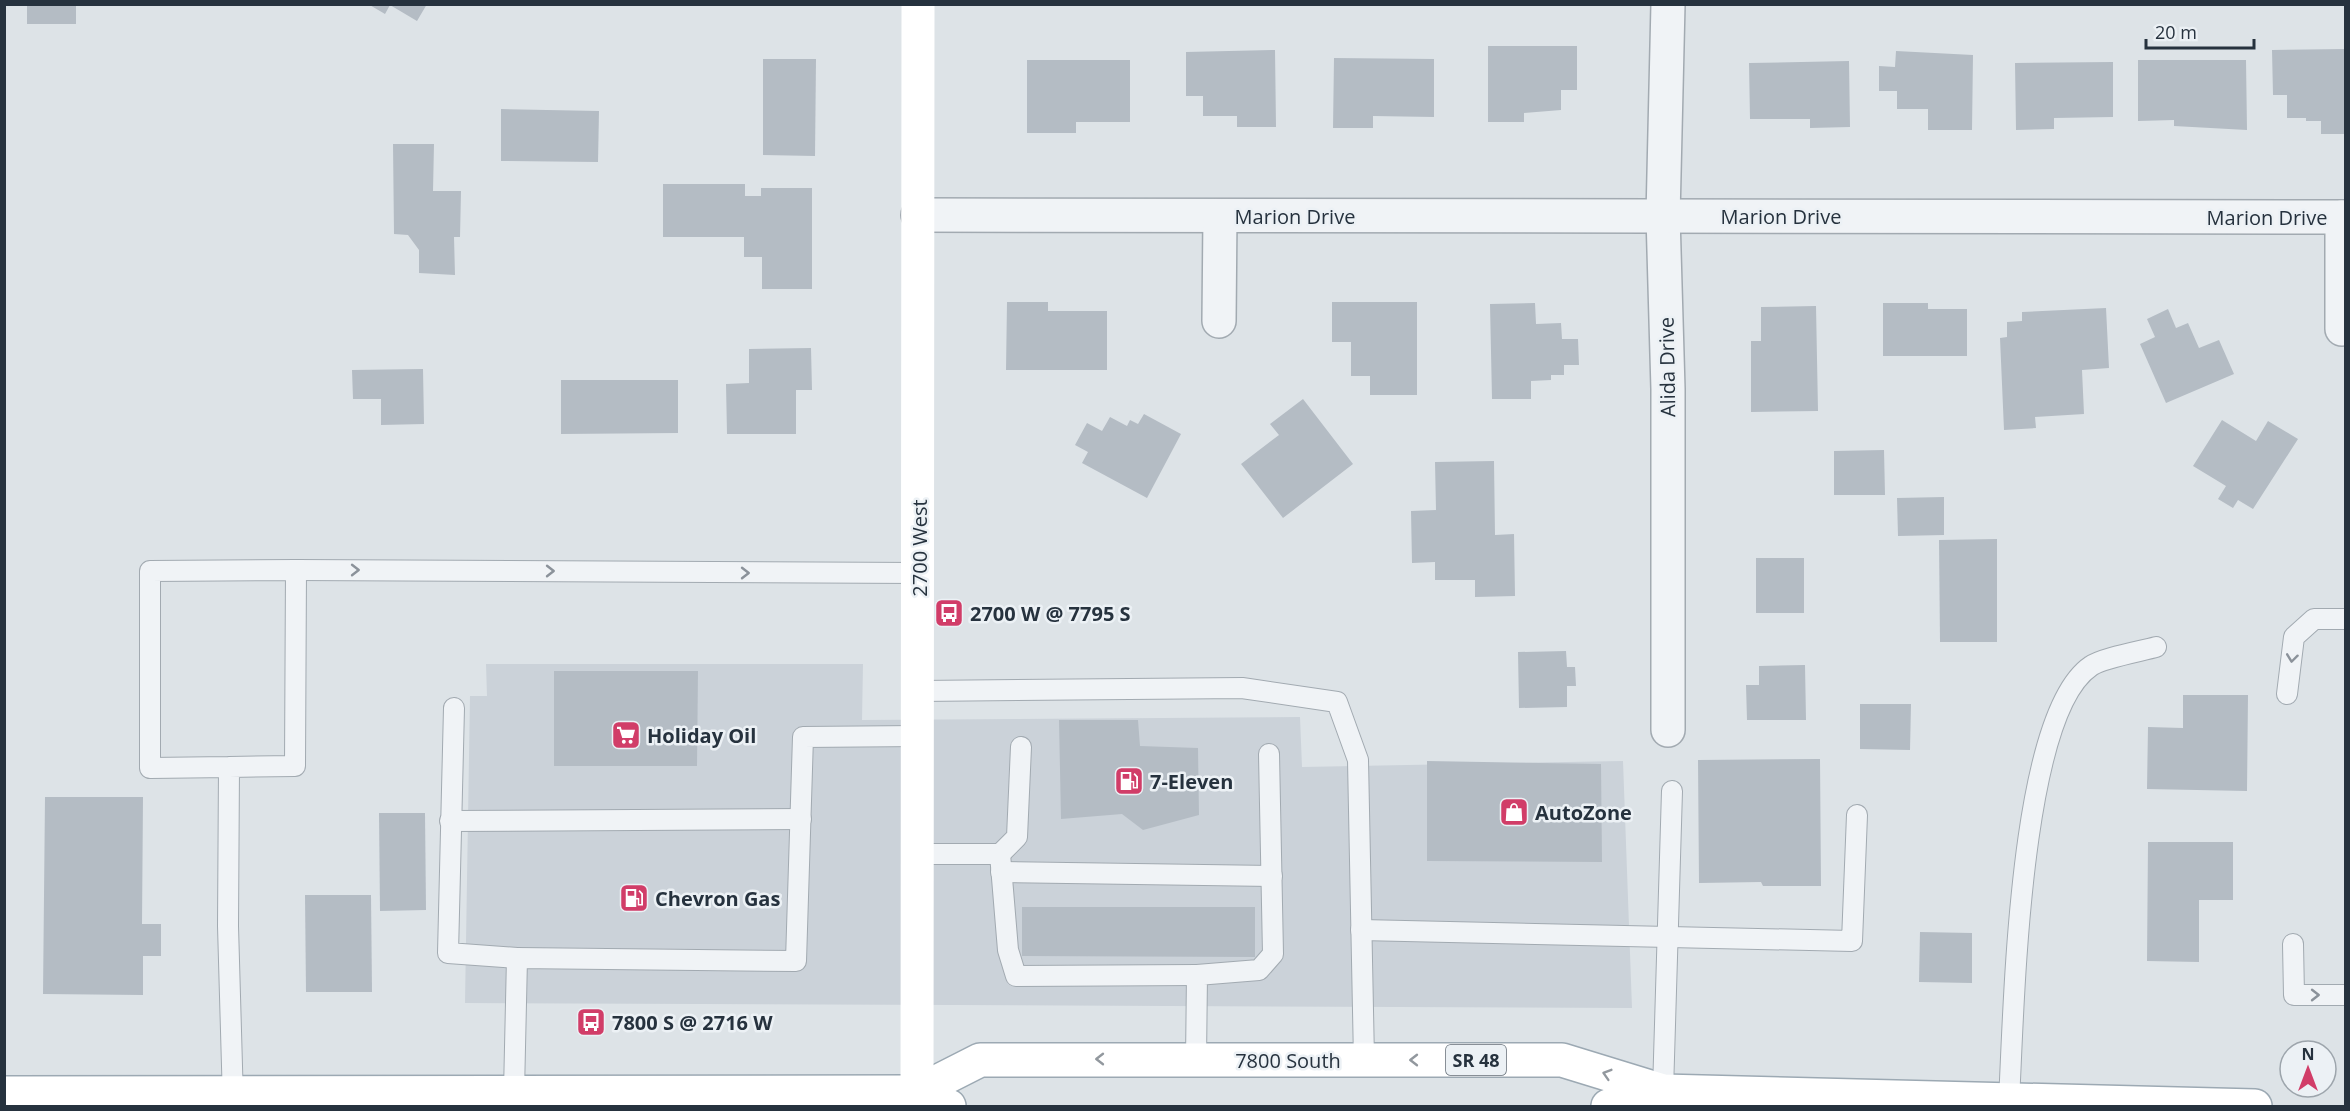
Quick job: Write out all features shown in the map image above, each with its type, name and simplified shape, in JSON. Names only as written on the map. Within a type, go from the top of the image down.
[{"type":"main road","name":"2700 West","points":[[917,1099],[918,4]]},
{"type":"main road","name":"7800 South","points":[[917,1099],[980,1060],[1562,1060],[1681,1097]]},
{"type":"main road","name":"7800 South","points":[[4,1093],[233,1100],[514,1092],[693,1099],[917,1099],[949,1107]]},
{"type":"main road","name":"7800 South","points":[[1608,1107],[1681,1097],[2009,1100],[2255,1107]]},
{"type":"street","name":"Alida Drive","points":[[1668,4],[1663,216],[1668,389],[1668,730]]},
{"type":"street","name":"Marion Drive","points":[[918,215],[2344,217],[2342,329]]},
{"type":"street","name":"Marion Drive","points":[[1219,321],[1220,216]]},
{"type":"lane","points":[[297,570],[295,766],[150,768],[150,571],[297,570],[919,573]]},
{"type":"lane","points":[[2287,694],[2294,637],[2314,619],[2346,619]]},
{"type":"lane","points":[[2009,1100],[2019,899],[2043,756],[2061,700],[2091,666],[2156,647]]},
{"type":"lane","points":[[919,690],[1242,688],[1337,702],[1358,760],[1364,1060]]},
{"type":"lane","points":[[453,708],[448,953],[517,958],[796,961],[803,737],[918,736]]},
{"type":"lane","points":[[1021,747],[1017,837],[1001,863],[1008,950],[1016,976],[1197,975],[1259,970],[1273,954],[1269,754]]},
{"type":"lane","points":[[229,767],[228,926],[233,1100]]},
{"type":"lane","points":[[1672,791],[1669,937],[1681,1097]]},
{"type":"lane","points":[[1361,930],[1852,941],[1857,815]]},
{"type":"lane","points":[[450,821],[801,819]]},
{"type":"lane","points":[[917,854],[1001,863],[1272,876]]},
{"type":"lane","points":[[2293,944],[2294,995],[2346,995]]},
{"type":"lane","points":[[514,1092],[517,958]]},
{"type":"lane","points":[[1196,1060],[1197,975]]},
{"type":"shaded area","points":[[486,664],[863,664],[862,720],[1300,717],[1302,767],[1623,761],[1632,1008],[465,1003],[470,696],[487,696]]},
{"type":"building","points":[[27,4],[76,4],[76,24],[27,24]]},
{"type":"building","points":[[368,4],[427,4],[417,21],[390,5],[385,14]]},
{"type":"building","points":[[1488,46],[1577,46],[1577,90],[1561,90],[1561,110],[1524,113],[1524,122],[1488,122]]},
{"type":"building","points":[[2346,49],[2346,134],[2321,134],[2321,121],[2287,118],[2287,95],[2273,95],[2272,50]]},
{"type":"building","points":[[1275,50],[1276,127],[1237,127],[1237,116],[1203,116],[1203,96],[1186,96],[1186,52]]},
{"type":"building","points":[[1896,51],[1973,55],[1972,130],[1928,130],[1928,109],[1897,109],[1897,91],[1879,91],[1879,66],[1895,67]]},
{"type":"building","points":[[1334,58],[1434,59],[1434,117],[1373,116],[1373,128],[1333,128]]},
{"type":"building","points":[[763,59],[816,59],[815,156],[763,155]]},
{"type":"building","points":[[1027,60],[1130,60],[1130,122],[1076,122],[1076,133],[1027,133]]},
{"type":"building","points":[[2138,60],[2246,60],[2247,130],[2174,126],[2174,120],[2138,121]]},
{"type":"building","points":[[1849,61],[1850,127],[1810,128],[1810,119],[1750,119],[1749,63]]},
{"type":"building","points":[[2113,62],[2113,117],[2054,118],[2054,129],[2016,130],[2015,63]]},
{"type":"building","points":[[501,109],[599,111],[598,162],[501,161]]},
{"type":"building","points":[[393,144],[434,144],[433,191],[461,191],[460,237],[454,237],[455,275],[419,273],[419,250],[408,235],[394,234]]},
{"type":"building","points":[[663,184],[745,184],[745,196],[761,196],[761,188],[812,188],[812,289],[762,289],[762,257],[744,257],[744,237],[663,237]]},
{"type":"building","points":[[1007,302],[1048,302],[1048,311],[1107,311],[1107,370],[1006,370]]},
{"type":"building","points":[[1332,302],[1417,302],[1417,395],[1370,395],[1370,376],[1351,376],[1351,342],[1332,342]]},
{"type":"building","points":[[1535,303],[1536,324],[1561,323],[1562,339],[1578,339],[1579,365],[1564,365],[1564,375],[1551,375],[1551,380],[1531,381],[1531,399],[1492,399],[1490,304]]},
{"type":"building","points":[[1883,303],[1928,303],[1928,309],[1967,309],[1967,356],[1883,356]]},
{"type":"building","points":[[1816,306],[1818,411],[1751,412],[1751,341],[1761,341],[1761,307]]},
{"type":"building","points":[[2106,308],[2109,368],[2082,370],[2084,414],[2035,417],[2036,428],[2004,430],[2000,338],[2007,337],[2007,322],[2022,321],[2022,312]]},
{"type":"building","points":[[2168,309],[2176,328],[2188,323],[2199,348],[2219,340],[2234,374],[2166,403],[2140,344],[2155,337],[2147,319]]},
{"type":"building","points":[[811,348],[812,390],[796,390],[796,434],[727,434],[726,384],[749,383],[749,349]]},
{"type":"building","points":[[423,369],[424,424],[381,425],[381,399],[353,399],[352,370]]},
{"type":"building","points":[[561,380],[678,380],[678,433],[561,434]]},
{"type":"building","points":[[1303,399],[1353,464],[1283,518],[1241,464],[1279,435],[1270,424]]},
{"type":"building","points":[[1144,414],[1181,434],[1147,498],[1082,463],[1088,452],[1075,445],[1087,423],[1102,431],[1110,417],[1127,426],[1130,420],[1138,424]]},
{"type":"building","points":[[2222,420],[2256,441],[2268,421],[2298,439],[2253,509],[2238,500],[2233,508],[2218,499],[2226,486],[2193,466]]},
{"type":"building","points":[[1884,450],[1885,495],[1834,495],[1834,451]]},
{"type":"building","points":[[1494,461],[1495,535],[1514,534],[1515,596],[1475,597],[1475,580],[1435,580],[1435,562],[1412,563],[1411,511],[1436,510],[1435,462]]},
{"type":"building","points":[[1944,497],[1944,535],[1898,536],[1897,498]]},
{"type":"building","points":[[1997,539],[1997,642],[1940,642],[1939,540]]},
{"type":"building","points":[[1756,558],[1804,558],[1804,613],[1756,613]]},
{"type":"building","points":[[1566,651],[1567,667],[1575,667],[1576,686],[1567,686],[1567,707],[1519,708],[1518,652]]},
{"type":"building","points":[[1805,665],[1806,720],[1747,720],[1746,685],[1759,685],[1759,666]]},
{"type":"building","name":"Holiday Oil","points":[[554,671],[698,671],[697,766],[554,766]]},
{"type":"building","points":[[2183,695],[2248,695],[2247,791],[2147,789],[2148,727],[2183,728]]},
{"type":"building","points":[[1860,704],[1911,704],[1910,750],[1860,749]]},
{"type":"building","name":"7-Eleven","points":[[1059,720],[1138,720],[1140,746],[1198,748],[1199,815],[1143,830],[1122,814],[1061,819]]},
{"type":"building","points":[[1820,759],[1821,886],[1763,886],[1761,882],[1699,883],[1698,760]]},
{"type":"building","name":"AutoZone","points":[[1427,761],[1601,764],[1602,862],[1427,861]]},
{"type":"building","points":[[45,797],[143,797],[142,924],[161,924],[161,956],[143,956],[143,995],[43,994]]},
{"type":"building","points":[[379,813],[425,813],[426,910],[380,911]]},
{"type":"building","points":[[2148,842],[2233,842],[2233,900],[2199,900],[2199,962],[2147,961]]},
{"type":"building","points":[[305,895],[371,895],[372,992],[306,992]]},
{"type":"building","points":[[1022,907],[1255,907],[1255,957],[1022,956]]},
{"type":"building","points":[[1920,932],[1972,933],[1972,983],[1919,982]]},
{"type":"place","name":"2700 W @ 7795 S","points":[[949,613]]},
{"type":"place","name":"Holiday Oil","points":[[626,735]]},
{"type":"place","name":"7-Eleven","points":[[1129,781]]},
{"type":"place","name":"AutoZone","points":[[1514,812]]},
{"type":"place","name":"Chevron Gas","points":[[634,898]]},
{"type":"place","name":"7800 S @ 2716 W","points":[[591,1022]]}]
